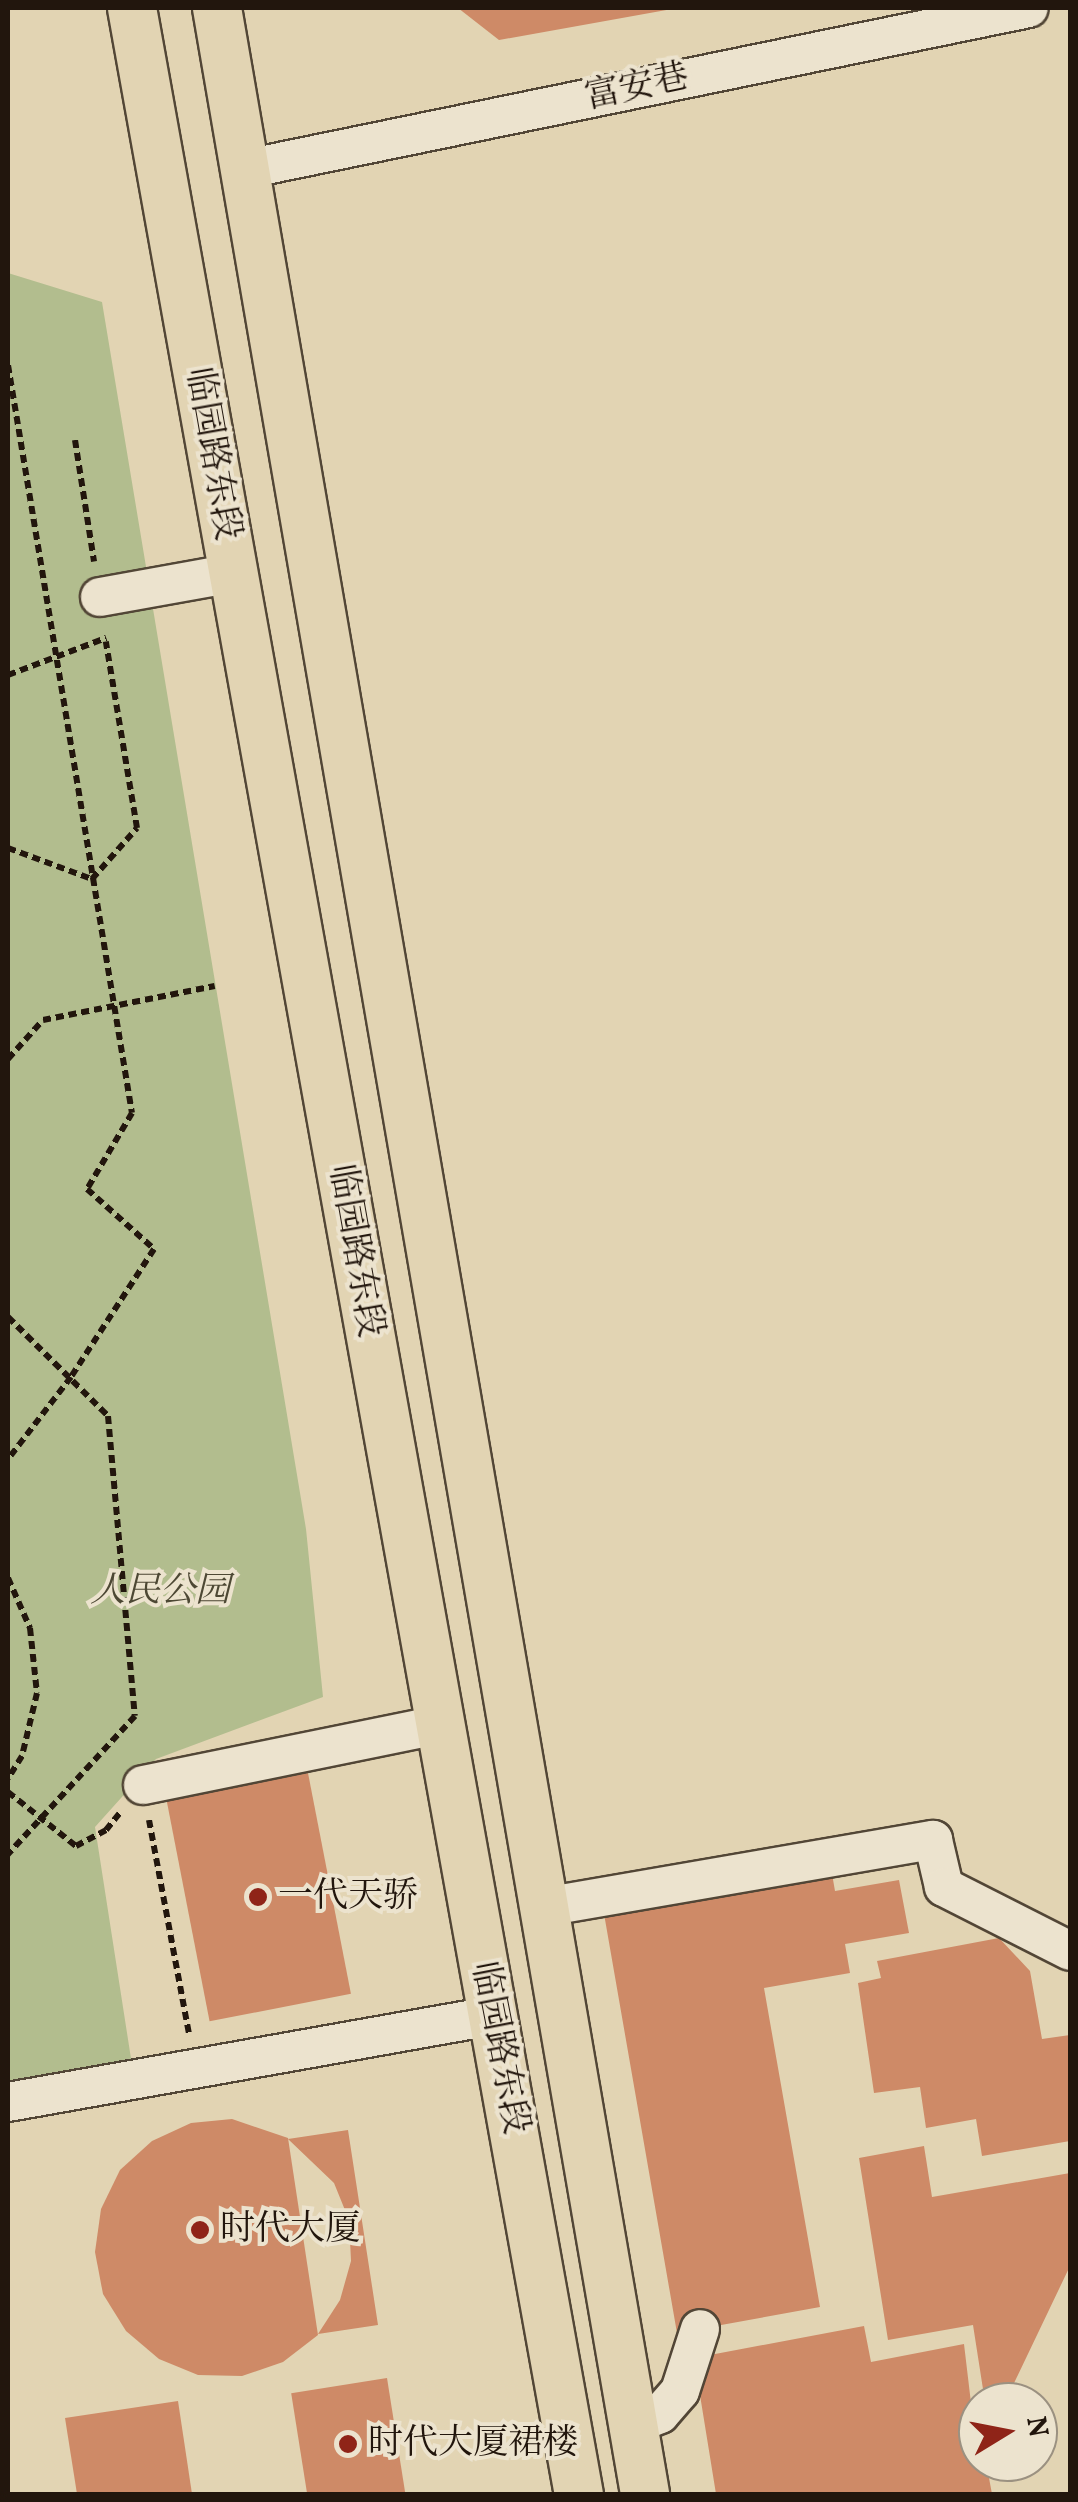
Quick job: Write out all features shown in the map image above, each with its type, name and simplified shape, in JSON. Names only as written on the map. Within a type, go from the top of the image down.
[{"type":"main road","name":"临园路东段","points":[[132,8],[491,2016],[532,2210],[579,2494]]},
{"type":"main road","points":[[217,8],[645,2494]]},
{"type":"street","name":"富安巷","points":[[246,169],[1028,8]]},
{"type":"street","points":[[100,597],[233,573]]},
{"type":"street","points":[[142,1784],[439,1725]]},
{"type":"street","points":[[544,1907],[933,1840],[944,1887],[1070,1951]]},
{"type":"street","points":[[8,2102],[491,2016]]},
{"type":"street","points":[[633,2425],[660,2414],[680,2390],[700,2328]]},
{"type":"path","points":[[8,366],[132,1113],[87,1188],[154,1249],[71,1377],[8,1458]]},
{"type":"path","points":[[92,879],[137,828],[106,642]]},
{"type":"path","points":[[8,675],[55,653]]},
{"type":"path","points":[[8,848],[92,879]]},
{"type":"path","points":[[8,1060],[43,1020],[215,986]]},
{"type":"path","points":[[8,1317],[108,1416],[136,1716],[8,1854]]},
{"type":"path","points":[[8,1578],[30,1628],[37,1693],[22,1756],[8,1778]]},
{"type":"path","points":[[8,1792],[76,1846],[106,1830],[142,1784]]},
{"type":"path","points":[[142,1784],[195,2069]]},
{"type":"green space","name":"人民公园","points":[[8,273],[102,302],[306,1529],[323,1697],[156,1759],[95,1827],[132,2065],[8,2087]]},
{"type":"building","points":[[458,8],[672,8],[672,9],[499,40]]},
{"type":"building","name":"一代天骄","points":[[308,1773],[351,1994],[210,2021],[167,1800]]},
{"type":"building","points":[[831,1868],[835,1891],[899,1880],[909,1933],[845,1944],[850,1973],[764,1988],[820,2307],[677,2333],[603,1908]]},
{"type":"building","points":[[999,1938],[1030,1971],[1042,2039],[1070,2035],[1070,2141],[982,2156],[976,2119],[926,2128],[920,2087],[874,2093],[858,1983],[881,1978],[877,1961]]},
{"type":"building","name":"时代大厦","points":[[232,2119],[288,2138],[318,2335],[283,2362],[242,2376],[198,2375],[159,2359],[126,2331],[103,2294],[95,2252],[101,2209],[120,2170],[152,2141],[191,2123]]},
{"type":"building","name":"时代大厦","points":[[348,2130],[378,2325],[318,2334],[340,2300],[351,2261],[349,2220],[334,2183],[288,2139]]},
{"type":"building","points":[[924,2146],[932,2197],[1070,2173],[1070,2266],[1015,2382],[982,2382],[973,2325],[888,2340],[859,2158]]},
{"type":"building","points":[[864,2326],[871,2362],[964,2344],[969,2382],[958,2382],[958,2482],[990,2482],[992,2494],[716,2494],[694,2358]]},
{"type":"building","name":"时代大厦裙楼","points":[[387,2378],[405,2494],[307,2494],[291,2393]]},
{"type":"building","points":[[178,2401],[192,2494],[77,2494],[65,2418]]},
{"type":"place","name":"一代天骄","points":[[258,1897]]},
{"type":"place","name":"时代大厦","points":[[200,2230]]},
{"type":"place","name":"时代大厦裙楼","points":[[348,2444]]}]
